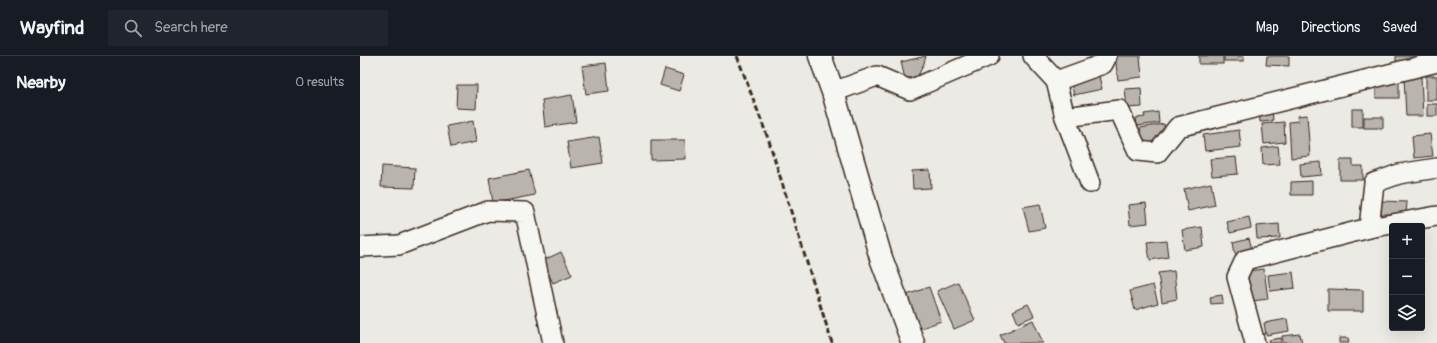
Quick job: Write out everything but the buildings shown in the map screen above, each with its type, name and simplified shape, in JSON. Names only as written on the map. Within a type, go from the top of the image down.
[{"type":"street","points":[[820,56],[833,92],[881,258],[913,343]]},
{"type":"street","points":[[833,92],[877,76],[910,90],[989,56]]},
{"type":"street","points":[[1033,56],[1056,82],[1065,117],[1090,183]]},
{"type":"street","points":[[1056,82],[1103,64],[1107,56]]},
{"type":"street","points":[[1065,117],[1119,110],[1138,151],[1157,153],[1178,127],[1437,62]]},
{"type":"street","points":[[1370,228],[1374,183],[1399,174],[1437,168]]},
{"type":"street","points":[[360,247],[399,245],[488,211],[524,212],[553,343]]},
{"type":"street","points":[[1255,343],[1237,277],[1245,260],[1370,228],[1437,216]]},
{"type":"railway","points":[[737,56],[769,141],[832,343]]}]
